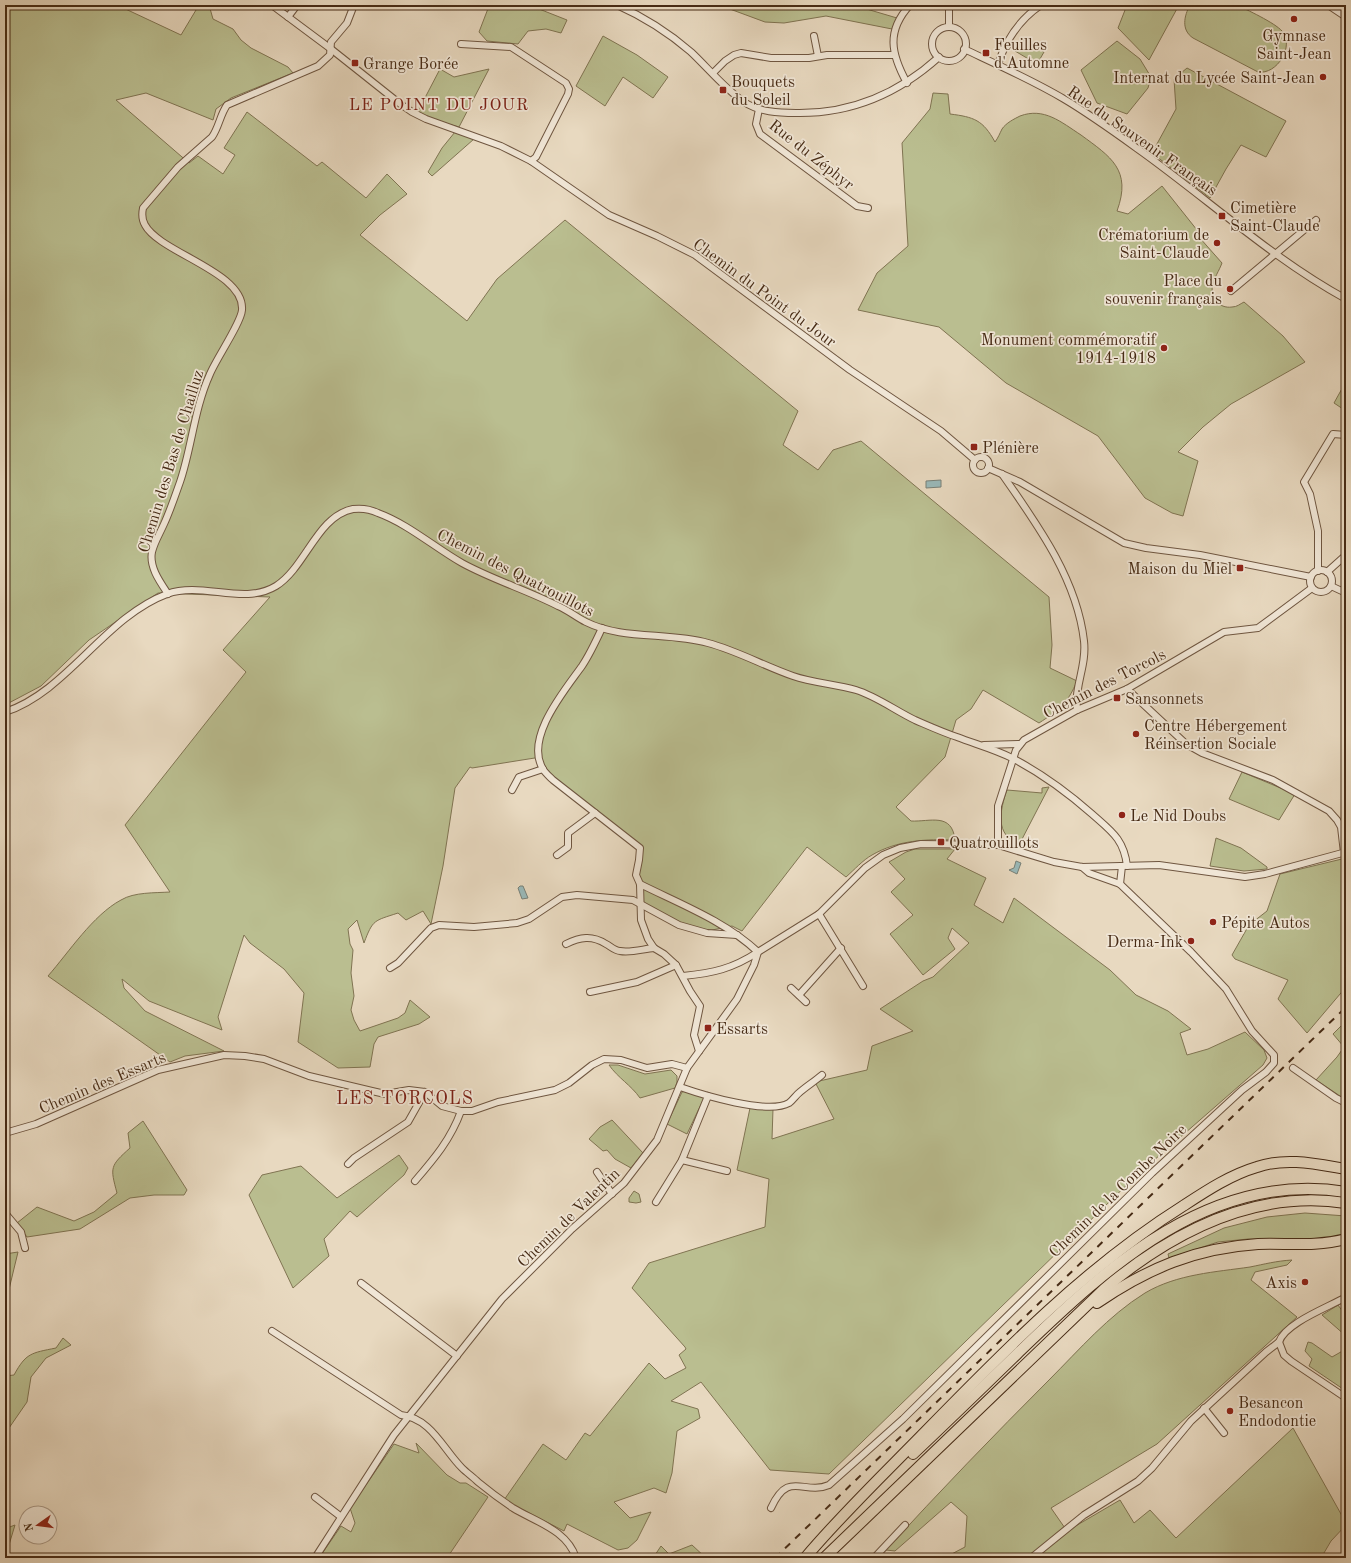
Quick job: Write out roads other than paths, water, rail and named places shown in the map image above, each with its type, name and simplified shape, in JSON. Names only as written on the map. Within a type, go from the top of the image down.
[{"type":"highway","points":[[805,1558],[837,1520],[1039,1320],[1097,1267],[1141,1234],[1214,1187],[1257,1166],[1278,1162],[1298,1162],[1346,1169]]},
{"type":"highway","points":[[805,1558],[1061,1312],[1096,1280],[1139,1247],[1164,1231],[1197,1215],[1248,1197],[1302,1188],[1326,1188],[1346,1192]]},
{"type":"highway","points":[[824,1558],[992,1396],[1104,1290],[1131,1267],[1170,1242],[1202,1226],[1234,1213],[1279,1202],[1325,1200],[1346,1204]]},
{"type":"highway","points":[[1078,1316],[1140,1275],[1184,1257],[1236,1246],[1271,1244],[1319,1245],[1346,1239]]},
{"type":"street","name":"Chemin du Point du Jour","points":[[272,5],[331,49],[399,103],[416,114],[501,146],[531,161],[610,215],[695,255],[850,370],[941,431],[975,460]]},
{"type":"street","points":[[288,17],[297,5]]},
{"type":"street","name":"Chemin des Bas de Chailluz","points":[[168,594],[153,568],[152,552],[181,481],[205,384],[219,355],[238,323],[242,310],[238,296],[225,280],[203,264],[158,238],[144,224],[142,213],[143,208],[183,163],[212,137],[227,105],[318,66],[330,55],[331,42],[347,23],[354,5]]},
{"type":"street","points":[[617,5],[664,30],[714,74],[727,89],[745,102],[759,109],[783,113],[833,111],[876,99],[907,83],[939,57]]},
{"type":"street","points":[[907,83],[894,55],[895,30],[902,13],[910,5]]},
{"type":"street","points":[[949,5],[949,27]]},
{"type":"street","points":[[998,64],[1004,48],[1018,27],[1029,14],[1041,5]]},
{"type":"street","points":[[1328,5],[1346,17]]},
{"type":"street","points":[[949,27],[954,28],[962,34],[965,44],[964,49],[962,54],[954,60],[943,60],[933,48],[933,37],[940,30],[949,27]]},
{"type":"street","points":[[814,36],[818,56]]},
{"type":"street","points":[[462,44],[511,47],[566,83],[569,89],[568,94],[536,158],[531,161]]},
{"type":"street","name":"Rue du Souvenir Français","points":[[964,49],[998,64],[1063,99],[1092,117],[1143,153],[1277,254],[1330,290],[1346,299]]},
{"type":"street","points":[[714,74],[725,61],[734,55],[741,53],[771,58],[894,55]]},
{"type":"street","name":"Rue du Zéphyr","points":[[759,109],[756,124],[760,134],[857,206],[868,208]]},
{"type":"street","points":[[1231,291],[1316,220]]},
{"type":"street","points":[[1318,571],[1318,531],[1310,494],[1304,482],[1333,434],[1346,435]]},
{"type":"street","points":[[979,457],[985,458],[988,462],[988,468],[983,473],[978,473],[973,467],[975,460],[979,457]]},
{"type":"street","points":[[988,468],[1020,482],[1124,543],[1146,548],[1200,555],[1311,577]]},
{"type":"street","points":[[1002,474],[1032,517],[1055,556],[1080,613],[1085,659],[1075,696],[1077,710]]},
{"type":"street","points":[[1013,490],[1020,482]]},
{"type":"street","name":"Chemin des Quatrouillots","points":[[5,712],[35,698],[86,655],[119,622],[168,594],[194,590],[244,594],[265,591],[280,583],[289,574],[328,523],[346,511],[364,508],[382,514],[481,572],[557,605],[587,622],[602,628],[646,635],[683,637],[736,651],[794,677],[858,690],[909,717],[1013,759],[1069,794],[1107,827],[1122,843],[1125,849],[1124,866],[1120,884]]},
{"type":"street","points":[[1311,577],[1318,571],[1327,572],[1346,555]]},
{"type":"street","points":[[1311,577],[1312,588],[1320,592],[1327,591],[1331,586],[1332,580],[1327,572]]},
{"type":"street","points":[[1331,586],[1346,593]]},
{"type":"street","name":"Chemin des Torcols","points":[[1020,744],[1045,727],[1077,710],[1127,689],[1224,632],[1258,628],[1312,588]]},
{"type":"street","points":[[602,628],[583,664],[554,706],[541,732],[538,754],[543,770],[553,780],[640,848],[636,875],[640,884],[642,925],[654,948],[664,954],[676,965],[700,1006],[694,1036],[699,1051]]},
{"type":"street","points":[[683,976],[727,969],[743,961],[819,914],[865,868],[883,855],[900,848],[921,844],[998,845],[1054,862],[1082,867],[1167,866],[1237,876],[1253,876],[1345,852],[1341,827],[1338,820],[1329,811],[1273,780],[1202,753],[1186,744],[1127,689]]},
{"type":"street","points":[[998,845],[998,806],[1013,759],[1020,744]]},
{"type":"street","name":"Chemin des Quatrouillots","points":[[983,746],[1020,744]]},
{"type":"street","points":[[512,790],[519,777],[543,770]]},
{"type":"street","points":[[557,855],[568,847],[568,833],[595,813]]},
{"type":"street","name":"Chemin de la Combe Noire","points":[[771,1508],[776,1497],[789,1486],[796,1485],[821,1489],[829,1486],[903,1419],[1152,1173],[1242,1090],[1266,1072],[1274,1063],[1274,1055],[1252,1030],[1226,989],[1191,952],[1120,884],[1089,873],[1082,867]]},
{"type":"street","points":[[640,884],[727,928],[745,940],[758,952]]},
{"type":"street","points":[[390,968],[398,963],[422,935],[431,928],[439,925],[474,927],[518,923],[529,919],[562,897],[577,894],[632,900],[679,925],[707,933],[737,935]]},
{"type":"street","points":[[819,914],[863,986]]},
{"type":"street","points":[[566,944],[589,937],[600,940],[618,951],[629,952],[654,948]]},
{"type":"street","points":[[799,995],[841,948]]},
{"type":"street","name":"Chemin de Valentin","points":[[315,1558],[340,1516],[408,1416],[502,1299],[572,1229],[624,1183],[657,1140],[687,1068],[737,1000],[754,965],[758,952]]},
{"type":"street","points":[[590,992],[637,982],[676,965]]},
{"type":"street","points":[[791,988],[806,1002]]},
{"type":"street","name":"Chemin des Essarts","points":[[5,1133],[36,1124],[158,1070],[224,1055],[264,1059],[309,1076],[372,1092],[385,1094],[409,1090],[424,1092]]},
{"type":"street","points":[[348,1164],[354,1158],[408,1122],[424,1092],[442,1106],[461,1111],[472,1111],[498,1102],[555,1090],[569,1083],[592,1065],[604,1060],[621,1060],[647,1068],[672,1064],[687,1068]]},
{"type":"street","points":[[1293,1068],[1336,1098],[1346,1103]]},
{"type":"street","points":[[680,1086],[708,1096],[741,1103],[779,1106],[790,1103],[800,1092],[822,1075]]},
{"type":"street","points":[[656,1202],[682,1160],[708,1096]]},
{"type":"street","points":[[415,1181],[434,1160],[452,1134],[461,1111]]},
{"type":"street","points":[[682,1160],[727,1171]]},
{"type":"street","points":[[597,1172],[612,1194]]},
{"type":"street","points":[[5,1213],[21,1232],[25,1248]]},
{"type":"street","points":[[362,1283],[457,1356]]},
{"type":"street","points":[[1032,1558],[1084,1515],[1120,1493],[1147,1473],[1181,1431],[1204,1408],[1279,1342],[1282,1337],[1305,1318],[1346,1296]]},
{"type":"street","points":[[272,1331],[401,1415],[408,1416],[428,1428],[442,1442],[461,1467],[478,1482],[512,1507],[554,1530],[564,1538],[571,1547],[576,1558]]},
{"type":"street","points":[[1279,1342],[1284,1354],[1291,1361],[1346,1398]]},
{"type":"street","points":[[1204,1408],[1224,1433]]},
{"type":"street","points":[[315,1497],[340,1516]]},
{"type":"street","points":[[874,1558],[905,1525]]},
{"type":"water","points":[[941,480],[941,487],[926,488],[926,481]]},
{"type":"water","points":[[1016,861],[1021,863],[1017,874],[1009,870],[1014,868]]},
{"type":"water","points":[[523,886],[528,898],[522,899],[518,888]]},
{"type":"railway","points":[[775,1558],[1346,1007]]},
{"type":"place","name":"Gymnase Saint-Jean","points":[[1294,19]]},
{"type":"place","name":"Feuilles d'Automne","points":[[986,53]]},
{"type":"place","name":"Grange Borée","points":[[355,63]]},
{"type":"place","name":"Internat du Lycée Saint-Jean","points":[[1323,77]]},
{"type":"place","name":"Bouquets du Soleil","points":[[723,90]]},
{"type":"place","name":"Cimetière Saint-Claude","points":[[1222,216]]},
{"type":"place","name":"Crématorium de Saint-Claude","points":[[1217,243]]},
{"type":"place","name":"Place du souvenir français","points":[[1230,289]]},
{"type":"place","name":"Monument commémoratif 1914-1918","points":[[1164,348]]},
{"type":"place","name":"Plénière","points":[[974,447]]},
{"type":"place","name":"Maison du Miel","points":[[1240,568]]},
{"type":"place","name":"Sansonnets","points":[[1117,698]]},
{"type":"place","name":"Centre Hébergement Réinsertion Sociale","points":[[1136,734]]},
{"type":"place","name":"Le Nid Doubs","points":[[1122,815]]},
{"type":"place","name":"Quatrouillots","points":[[941,842]]},
{"type":"place","name":"Pépite Autos","points":[[1213,922]]},
{"type":"place","name":"Derma-Ink","points":[[1191,941]]},
{"type":"place","name":"Essarts","points":[[708,1028]]},
{"type":"place","name":"Axis","points":[[1305,1282]]},
{"type":"place","name":"Besancon Endodontie","points":[[1230,1411]]},
{"type":"district","name":"LE POINT DU JOUR","points":[[439,104]]},
{"type":"district","name":"LES TORCOLS","points":[[405,1098]]}]
